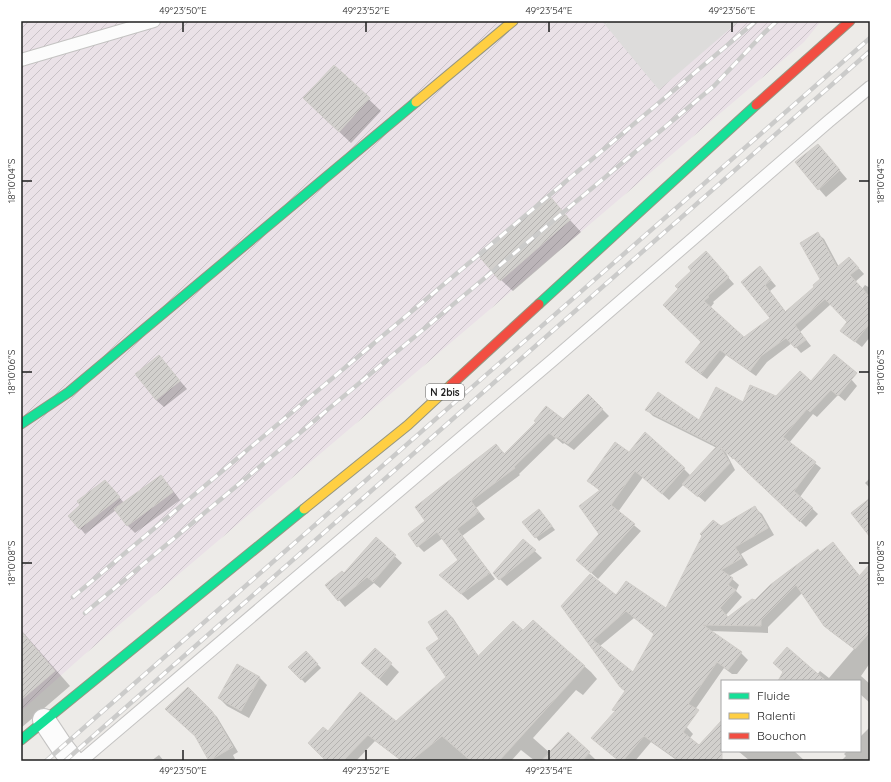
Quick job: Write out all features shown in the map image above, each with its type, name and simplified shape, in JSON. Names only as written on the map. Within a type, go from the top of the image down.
[{"type":"main road","points":[[21,424],[69,392],[513,21]]},
{"type":"main road","name":"N 2bis","points":[[21,740],[408,425],[791,73],[850,21]]},
{"type":"street","points":[[44,720],[62,747],[74,761]]},
{"type":"lane","points":[[21,60],[154,21]]},
{"type":"lane","points":[[81,761],[548,364],[870,87]]},
{"type":"shaded area","points":[[21,21],[821,21],[804,42],[85,654],[21,711]]},
{"type":"shaded area","points":[[602,21],[739,21],[659,90]]},
{"type":"building","points":[[334,65],[370,98],[339,132],[303,98]]},
{"type":"building","points":[[818,144],[840,170],[818,190],[795,162]]},
{"type":"building","points":[[548,194],[570,220],[500,281],[478,255]]},
{"type":"building","points":[[818,232],[837,267],[849,257],[859,268],[850,275],[870,297],[870,323],[855,342],[840,331],[847,322],[825,299],[795,325],[806,340],[795,348],[786,338],[761,356],[750,371],[720,350],[701,374],[685,362],[701,342],[663,305],[678,289],[675,286],[691,271],[688,267],[706,251],[729,277],[704,301],[744,337],[770,318],[741,282],[760,266],[771,280],[765,285],[785,312],[814,287],[813,285],[820,279],[800,243]]},
{"type":"building","points":[[834,354],[857,373],[838,396],[831,390],[810,412],[807,409],[783,437],[816,462],[794,491],[813,508],[800,522],[734,458],[733,459],[720,447],[730,463],[698,497],[682,484],[717,446],[645,410],[658,392],[699,420],[716,387],[743,402],[750,385],[776,396],[800,371],[811,381]]},
{"type":"building","points":[[159,355],[180,381],[156,400],[135,374]]},
{"type":"building","points":[[588,394],[603,409],[568,444],[549,433],[514,467],[515,468],[471,501],[479,512],[457,529],[490,573],[461,594],[439,575],[458,560],[437,532],[417,547],[408,534],[425,521],[415,507],[496,444],[504,454],[536,422],[534,421],[546,406],[563,419]]},
{"type":"building","points":[[645,432],[685,468],[662,494],[635,471],[611,505],[635,524],[591,573],[576,560],[599,534],[579,506],[600,490],[587,481],[615,442],[629,452]]},
{"type":"building","points":[[161,475],[173,492],[127,526],[114,509]]},
{"type":"building","points":[[105,480],[120,497],[79,529],[68,516],[80,505],[77,501]]},
{"type":"building","points":[[870,498],[870,537],[851,513]]},
{"type":"building","points":[[755,506],[768,528],[735,547],[742,558],[721,570],[733,578],[728,585],[736,590],[720,608],[728,617],[752,599],[755,600],[770,585],[818,549],[820,552],[833,542],[859,576],[870,564],[870,632],[855,649],[824,626],[796,585],[761,620],[761,626],[703,625],[742,652],[728,670],[717,662],[688,704],[699,710],[683,732],[699,745],[721,721],[722,761],[680,761],[644,736],[623,761],[619,761],[591,738],[615,711],[612,710],[625,691],[620,687],[561,606],[590,574],[616,595],[626,581],[666,608],[702,536],[700,534],[713,520],[721,526]],"holes":[[[626,611],[654,634],[633,672],[593,640]]]},
{"type":"building","points":[[539,509],[552,526],[535,538],[522,522]]},
{"type":"building","points":[[376,537],[396,555],[373,582],[367,577],[338,601],[325,585],[342,571],[344,573]]},
{"type":"building","points":[[523,539],[536,550],[499,580],[493,573]]},
{"type":"building","points":[[446,610],[478,656],[513,621],[523,630],[533,620],[585,666],[499,761],[471,761],[442,736],[411,761],[402,761],[368,735],[343,761],[326,761],[308,743],[323,727],[328,731],[360,692],[396,721],[446,677],[426,648],[439,639],[428,622]]},
{"type":"building","points":[[21,631],[55,671],[21,700]]},
{"type":"building","points":[[787,647],[825,680],[779,680],[783,672],[773,663]]},
{"type":"building","points":[[375,648],[392,663],[379,679],[361,663]]},
{"type":"building","points":[[306,651],[318,664],[301,680],[288,667]]},
{"type":"building","points":[[237,664],[260,677],[241,711],[218,698]]},
{"type":"building","points":[[188,687],[212,711],[233,747],[209,761],[195,736],[165,709]]},
{"type":"building","points":[[568,732],[590,752],[582,761],[541,761]]},
{"type":"railway","points":[[73,597],[756,21]]},
{"type":"railway","points":[[85,613],[714,86],[777,21]]},
{"type":"railway","points":[[46,761],[870,38]]},
{"type":"railway","points":[[65,761],[870,51]]},
{"type":"traffic: fast","points":[[21,424],[69,392],[416,102]]},
{"type":"traffic: fast","points":[[539,304],[756,105]]},
{"type":"traffic: fast","points":[[21,740],[304,509]]},
{"type":"traffic: slow","points":[[416,102],[513,21]]},
{"type":"traffic: slow","points":[[304,509],[408,425],[451,385]]},
{"type":"traffic: jam","points":[[756,105],[850,21]]},
{"type":"traffic: jam","points":[[451,385],[539,304]]}]
